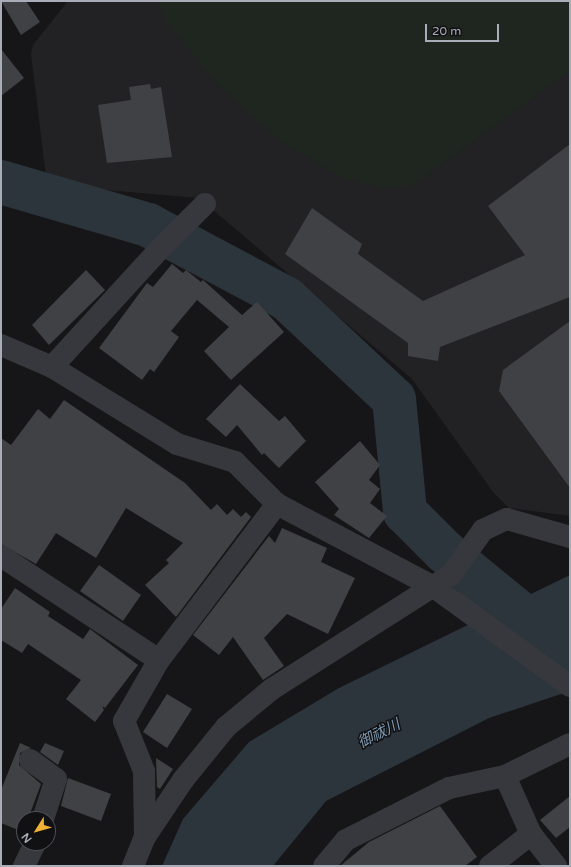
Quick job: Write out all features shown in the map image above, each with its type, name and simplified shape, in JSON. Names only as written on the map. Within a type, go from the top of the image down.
[{"type":"street","points":[[52,367],[159,250],[205,204]]},
{"type":"street","points":[[1,345],[52,367],[177,444],[235,462],[277,504],[443,581],[570,686]]},
{"type":"street","points":[[145,838],[144,771],[124,722],[159,660],[277,504]]},
{"type":"street","points":[[132,866],[145,838],[183,780],[226,727],[272,689],[443,581],[483,530],[507,519],[570,537]]},
{"type":"street","points":[[1,556],[159,660]]},
{"type":"street","points":[[324,866],[346,840],[449,788],[505,776],[570,745]]},
{"type":"street","points":[[30,760],[56,779],[46,811]]},
{"type":"street","points":[[505,776],[531,834],[556,866]]},
{"type":"street","points":[[490,866],[531,834]]},
{"type":"street","points":[[24,866],[31,851]]},
{"type":"shaded area","points":[[68,1],[570,1],[570,516],[509,508],[493,492],[412,379],[199,198],[47,185],[31,54],[33,45]]},
{"type":"shaded area","points":[[156,1],[570,1],[570,71],[412,186],[379,188],[343,178],[281,142],[217,84],[166,22]]},
{"type":"water","name":"御祓川","points":[[570,575],[570,691],[489,718],[326,801],[273,866],[162,866],[183,819],[249,742],[339,688]]},
{"type":"building","points":[[1,1],[26,1],[40,22],[21,35]]},
{"type":"building","points":[[1,49],[24,78],[1,96]]},
{"type":"building","points":[[150,84],[151,89],[161,87],[172,157],[107,163],[98,105],[131,100],[129,87]]},
{"type":"building","points":[[570,144],[570,297],[440,347],[438,361],[408,356],[408,343],[285,254],[312,208],[362,244],[358,254],[423,301],[525,255],[488,206]]},
{"type":"building","points":[[172,264],[183,273],[186,270],[201,282],[203,280],[242,315],[257,302],[284,332],[231,380],[204,351],[229,327],[197,300],[171,331],[179,337],[154,372],[150,369],[142,380],[99,348],[147,283],[153,287]]},
{"type":"building","points":[[86,270],[105,290],[49,345],[32,325]]},
{"type":"building","points":[[570,321],[570,488],[499,391],[503,370]]},
{"type":"building","points":[[240,384],[279,421],[285,416],[306,441],[279,468],[264,453],[262,455],[237,425],[226,437],[206,419]]},
{"type":"building","points":[[64,400],[185,483],[211,510],[217,504],[227,515],[233,509],[241,517],[246,512],[251,517],[176,617],[145,585],[169,563],[166,560],[183,543],[126,508],[96,558],[56,533],[36,564],[1,544],[1,438],[11,445],[38,409],[50,419]]},
{"type":"building","points":[[360,441],[380,465],[369,480],[380,489],[370,503],[387,516],[369,538],[334,515],[339,509],[315,482]]},
{"type":"building","points":[[282,528],[327,548],[321,562],[355,578],[328,634],[287,614],[264,638],[284,666],[263,680],[233,637],[219,655],[193,635],[269,536],[275,543]]},
{"type":"building","points":[[99,565],[141,595],[123,621],[80,591]]},
{"type":"building","points":[[15,588],[50,612],[48,616],[83,639],[90,629],[138,665],[105,708],[102,706],[104,710],[95,722],[66,699],[81,680],[28,644],[22,653],[1,640],[1,609]]},
{"type":"building","points":[[167,694],[192,709],[167,748],[143,732]]},
{"type":"building","points":[[20,743],[31,748],[20,753],[19,765],[41,784],[31,811],[16,811],[16,829],[1,823],[1,790]]},
{"type":"building","points":[[45,743],[64,751],[58,765],[40,752]]},
{"type":"building","points":[[156,758],[173,769],[160,789],[157,787]]},
{"type":"building","points":[[68,778],[111,794],[101,821],[61,806]]},
{"type":"building","points":[[570,796],[570,827],[556,838],[540,820]]},
{"type":"building","points":[[440,806],[477,857],[465,866],[340,866],[369,842]]},
{"type":"waterway","points":[[1,182],[148,225],[287,299],[394,399],[405,512],[444,551],[556,643]]}]
